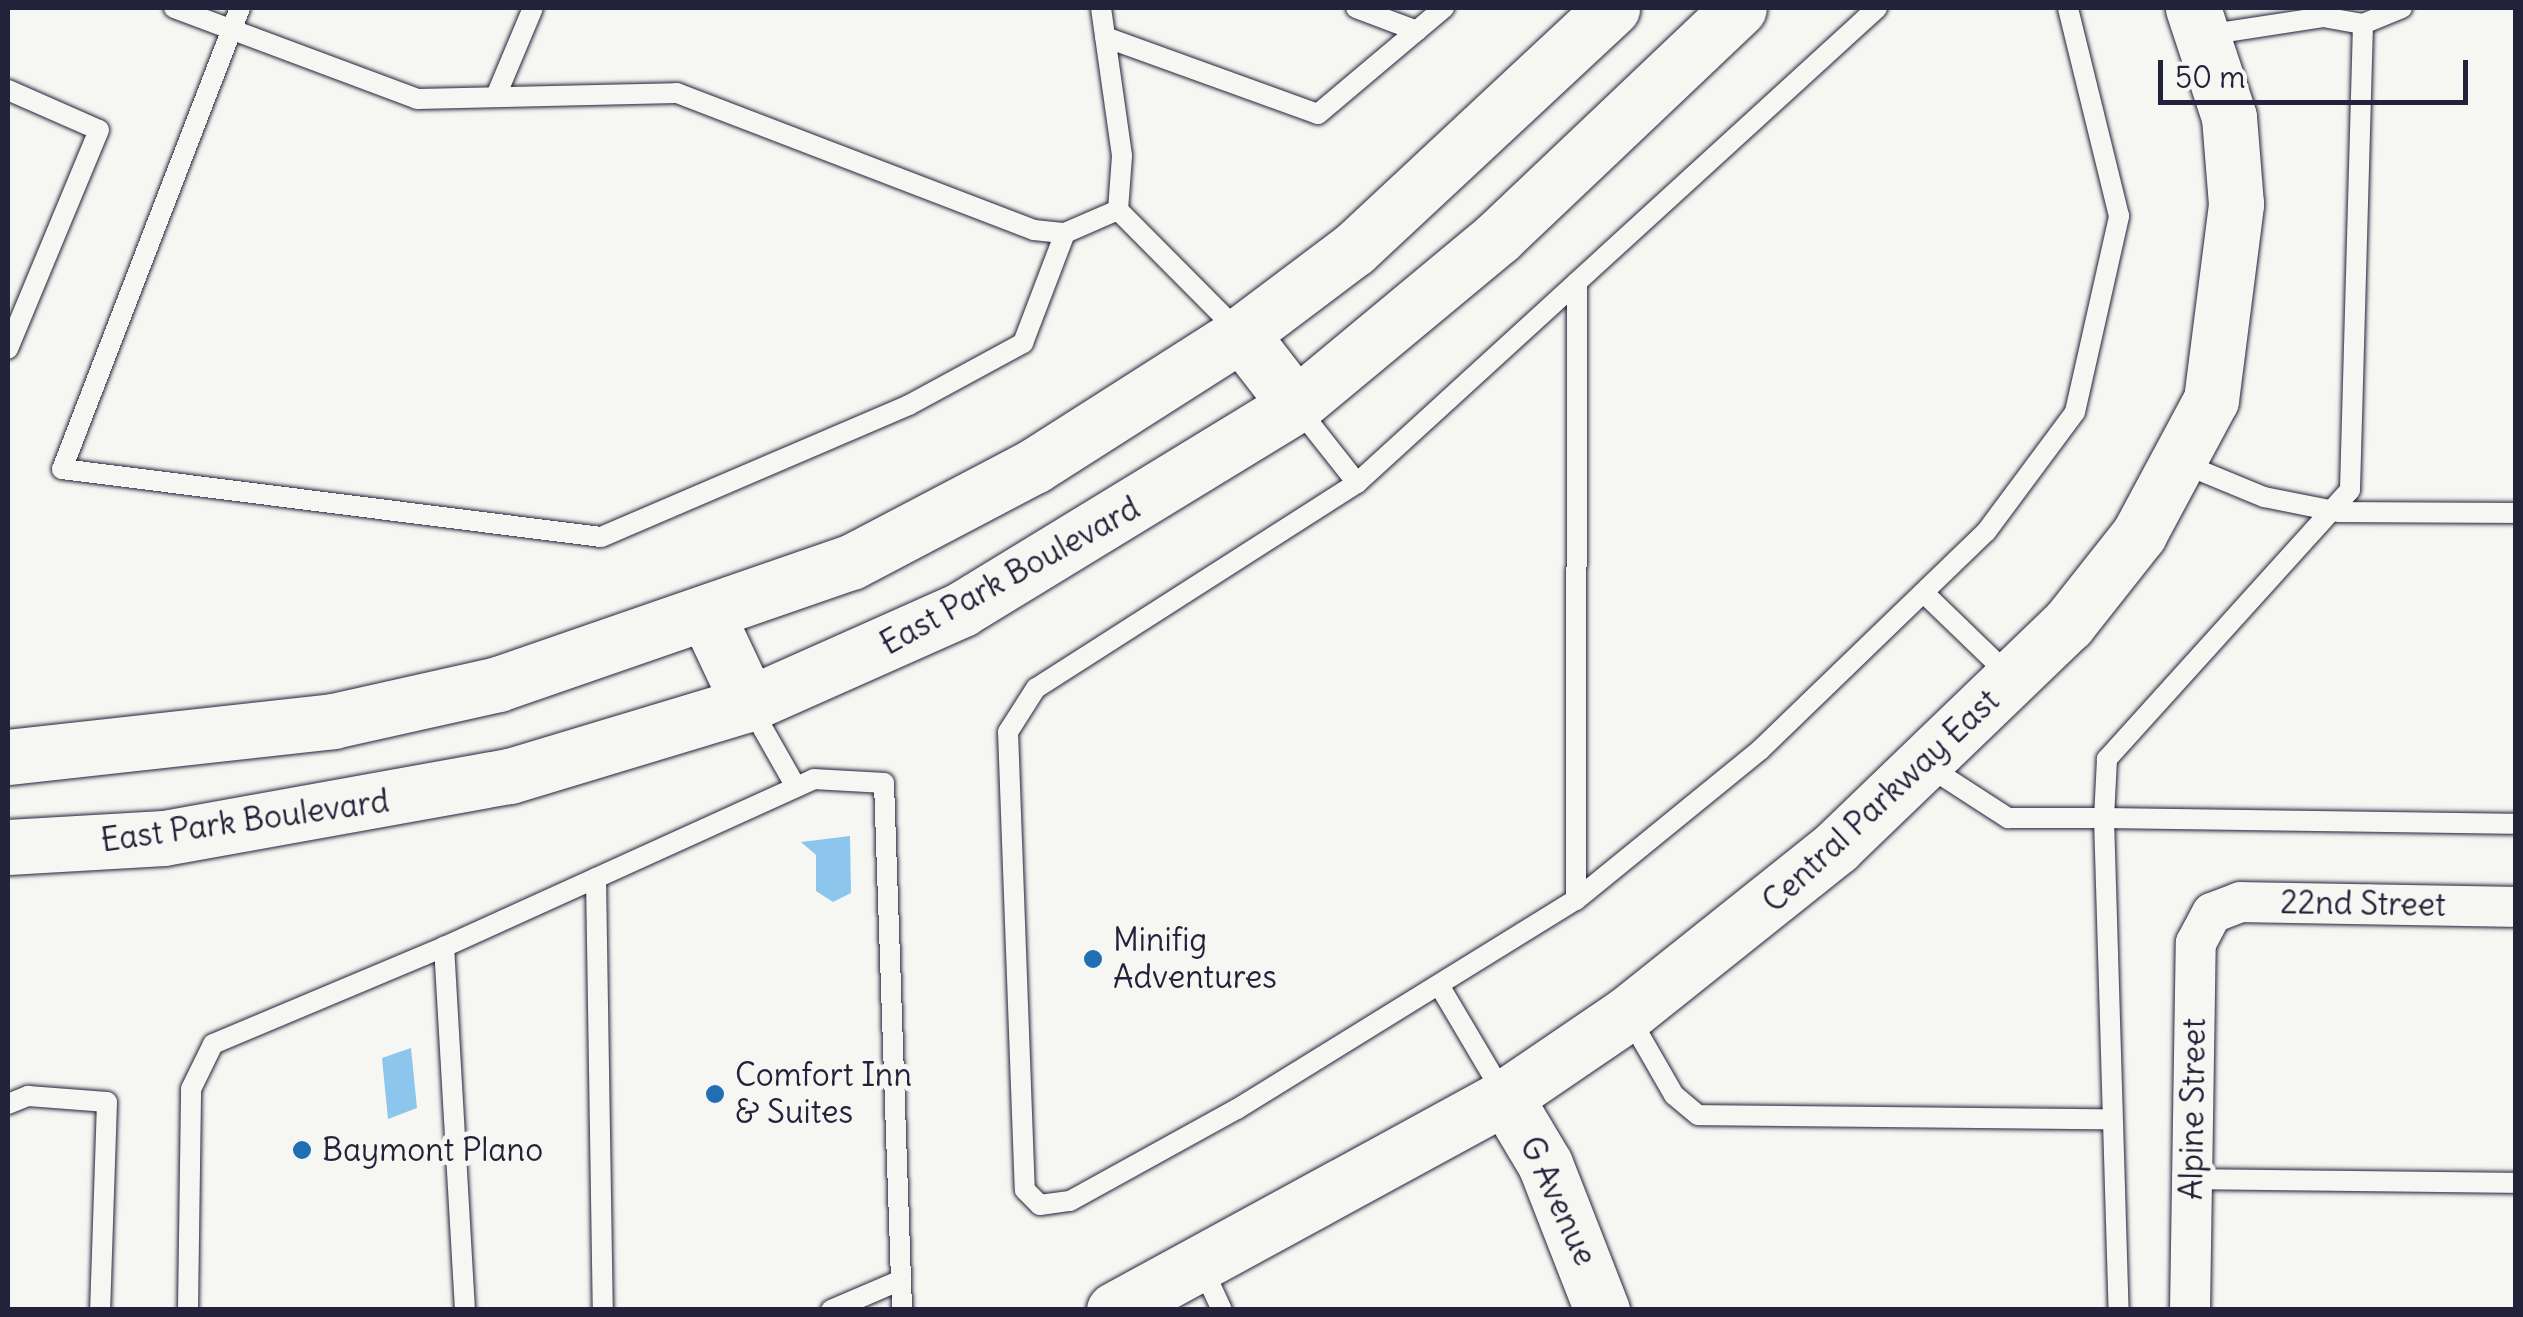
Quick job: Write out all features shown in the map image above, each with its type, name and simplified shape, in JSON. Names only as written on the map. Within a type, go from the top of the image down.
[{"type":"main road","points":[[8,758],[333,721],[498,684],[708,617],[945,516],[1152,397],[1240,334],[1412,198],[1612,8]]},
{"type":"main road","name":"East Park Boulevard","points":[[8,848],[333,814],[510,776],[749,704],[962,610],[1296,405],[1512,224],[1739,8]]},
{"type":"main road","name":"Central Parkway East","points":[[1114,1310],[1212,1288],[1627,1014],[1740,930],[1925,764],[2068,624],[2184,464],[2211,400],[2232,290],[2229,116],[2199,22]]},
{"type":"main road","points":[[1240,334],[1296,405]]},
{"type":"main road","points":[[708,617],[749,704]]},
{"type":"main road","name":"G Avenue","points":[[1505,1097],[1544,1164],[1602,1310]]},
{"type":"street","name":"22nd Street","points":[[2212,912],[2241,902],[2516,907]]},
{"type":"street","name":"Alpine Street","points":[[2190,1310],[2196,944],[2212,912]]},
{"type":"lane","points":[[174,8],[417,99],[676,92],[944,199],[1064,233],[1118,210]]},
{"type":"lane","points":[[240,8],[238,31],[62,468],[601,536],[909,404],[1023,343],[1064,233]]},
{"type":"lane","points":[[496,96],[532,8]]},
{"type":"lane","points":[[1101,8],[1122,156],[1118,210],[1240,334]]},
{"type":"lane","points":[[1356,8],[1416,31]]},
{"type":"lane","points":[[1105,37],[1318,114],[1444,8]]},
{"type":"lane","points":[[1877,8],[1358,483],[1036,688],[1008,732],[1024,1190],[1040,1205],[1070,1200],[1439,985],[1576,900],[1760,750],[1986,532],[2076,412],[2120,216],[2068,8]]},
{"type":"lane","points":[[2199,22],[2322,12],[2363,24],[2402,8]]},
{"type":"lane","points":[[2119,1310],[2104,818],[2107,758],[2310,531],[2340,512],[2350,490],[2363,24]]},
{"type":"lane","points":[[8,90],[99,130],[8,349]]},
{"type":"lane","points":[[1576,900],[1577,282]]},
{"type":"lane","points":[[1296,405],[1358,483]]},
{"type":"lane","points":[[2184,464],[2264,497],[2340,512],[2516,513]]},
{"type":"lane","points":[[1925,594],[2013,679]]},
{"type":"lane","points":[[749,704],[796,788]]},
{"type":"lane","points":[[1925,764],[2008,818],[2516,824]]},
{"type":"lane","points":[[188,1310],[191,1088],[213,1044],[444,947],[814,779],[884,783],[902,1310]]},
{"type":"lane","points":[[596,878],[602,1310]]},
{"type":"lane","points":[[444,947],[465,1310]]},
{"type":"lane","points":[[1439,985],[1505,1097]]},
{"type":"lane","points":[[1627,1014],[1674,1095],[1698,1115],[2112,1119]]},
{"type":"lane","points":[[8,1104],[28,1096],[107,1102],[100,1310]]},
{"type":"lane","points":[[2192,1178],[2516,1183]]},
{"type":"lane","points":[[831,1310],[901,1280]]},
{"type":"water","points":[[850,836],[851,893],[833,902],[816,891],[816,855],[801,842]]},
{"type":"water","points":[[411,1048],[417,1108],[388,1119],[382,1058]]},
{"type":"place","name":"Minifig Adventures","points":[[1093,959]]},
{"type":"place","name":"Comfort Inn & Suites","points":[[715,1094]]},
{"type":"place","name":"Baymont Plano","points":[[302,1150]]}]
